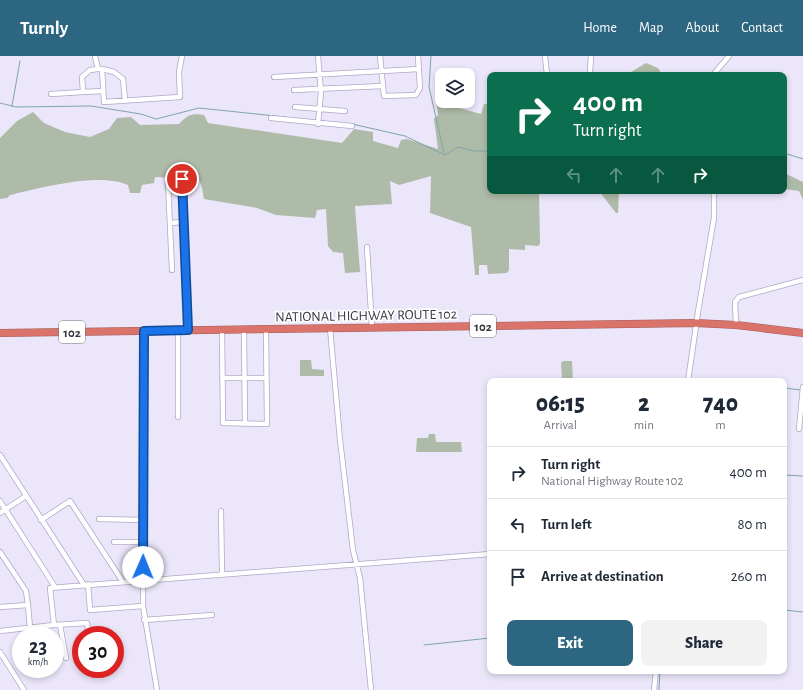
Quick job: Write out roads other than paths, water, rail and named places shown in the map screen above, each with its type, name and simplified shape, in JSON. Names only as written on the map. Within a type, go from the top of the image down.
[{"type":"highway","name":"NATIONAL HIGHWAY ROUTE 102","points":[[0,333],[696,323],[736,325],[803,333]]},
{"type":"street","points":[[95,56],[100,69],[104,102],[180,97],[179,72],[182,56]]},
{"type":"street","points":[[318,56],[321,89],[318,122]]},
{"type":"street","points":[[380,56],[384,96],[416,95],[420,88],[418,56]]},
{"type":"street","points":[[545,56],[547,72]]},
{"type":"street","points":[[590,72],[591,56]]},
{"type":"street","points":[[716,72],[730,56]]},
{"type":"street","points":[[83,92],[82,77],[90,70],[100,69],[114,72],[123,79],[125,100]]},
{"type":"street","points":[[274,77],[419,69]]},
{"type":"street","points":[[294,90],[383,86]]},
{"type":"street","points":[[51,94],[103,91]]},
{"type":"street","points":[[296,107],[345,111]]},
{"type":"street","points":[[271,118],[352,126]]},
{"type":"street","points":[[182,179],[188,330]]},
{"type":"street","points":[[168,182],[172,270]]},
{"type":"street","points":[[688,378],[714,218],[714,194]]},
{"type":"street","points":[[170,223],[183,222]]},
{"type":"street","points":[[367,247],[372,328]]},
{"type":"street","points":[[736,325],[735,302],[739,297],[803,280]]},
{"type":"street","points":[[330,328],[341,448],[353,550],[357,564],[371,690]]},
{"type":"street","points":[[222,330],[223,423],[267,424],[266,329]]},
{"type":"street","points":[[178,330],[178,416]]},
{"type":"street","points":[[244,330],[245,423]]},
{"type":"street","points":[[144,331],[143,606],[144,620],[157,690]]},
{"type":"street","points":[[222,378],[266,378]]},
{"type":"street","points":[[799,428],[803,389]]},
{"type":"street","points":[[0,455],[41,520],[86,585],[90,610],[143,606]]},
{"type":"street","points":[[0,513],[26,496]]},
{"type":"street","points":[[0,501],[55,587]]},
{"type":"street","points":[[41,520],[70,501],[123,582]]},
{"type":"street","points":[[221,512],[222,574]]},
{"type":"street","points":[[99,519],[144,520]]},
{"type":"street","points":[[114,542],[144,542]]},
{"type":"street","points":[[0,552],[26,591],[30,626]]},
{"type":"street","points":[[54,625],[50,588],[55,587],[487,554]]},
{"type":"street","points":[[0,607],[28,605]]},
{"type":"street","points":[[144,620],[212,615]]},
{"type":"street","points":[[46,626],[87,623],[88,626]]},
{"type":"street","points":[[60,625],[66,658]]},
{"type":"street","points":[[0,631],[12,630]]},
{"type":"street","points":[[0,652],[24,690]]},
{"type":"street","points":[[654,690],[656,674]]},
{"type":"waterway","points":[[431,56],[429,87],[444,153]]},
{"type":"waterway","points":[[12,106],[20,61]]},
{"type":"waterway","points":[[0,103],[16,107],[91,106],[141,114],[156,119],[199,108],[285,117]]},
{"type":"waterway","points":[[352,124],[405,136],[445,155],[458,147],[474,151],[487,151]]},
{"type":"waterway","points":[[787,154],[803,159]]},
{"type":"waterway","points":[[787,388],[801,390]]},
{"type":"waterway","points":[[787,475],[803,476]]},
{"type":"waterway","points":[[787,610],[803,612]]},
{"type":"waterway","points":[[424,645],[487,638]]},
{"type":"waterway","points":[[659,690],[660,674]]}]
